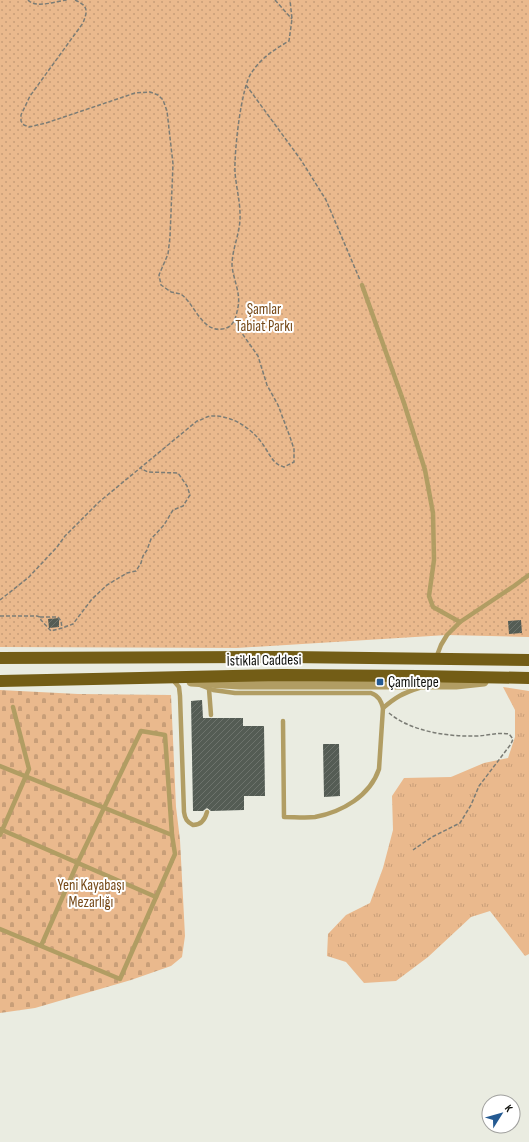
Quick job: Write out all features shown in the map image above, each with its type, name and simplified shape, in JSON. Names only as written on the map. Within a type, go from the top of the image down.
[{"type":"main road","name":"İstiklal Caddesi","points":[[0,658],[436,658],[529,660]]},
{"type":"main road","name":"İstiklal Caddesi","points":[[0,681],[283,675],[529,678]]},
{"type":"street","points":[[170,678],[192,682],[240,685],[456,685],[514,678]]},
{"type":"lane","points":[[362,285],[404,403],[424,470],[433,513],[434,560],[428,596],[433,607],[460,622]]},
{"type":"lane","points":[[436,658],[447,635],[460,622],[529,575]]},
{"type":"lane","points":[[170,678],[179,687],[180,696],[184,812],[186,819],[193,825],[201,823],[206,818],[208,812]]},
{"type":"lane","points":[[192,682],[209,689],[235,693],[371,693],[376,695],[380,699],[383,708],[379,769],[377,776],[362,795],[352,803],[333,812],[315,817],[284,817],[283,721]]},
{"type":"lane","points":[[383,708],[403,693],[426,685]]},
{"type":"lane","points":[[209,689],[211,714]]},
{"type":"lane","points":[[13,707],[29,769],[1,831],[78,862],[156,897]]},
{"type":"lane","points":[[0,929],[41,946],[120,978],[175,854],[172,835],[165,735],[140,730],[78,862],[41,946]]},
{"type":"lane","points":[[0,766],[172,835]]},
{"type":"path","points":[[28,0],[34,5],[67,0]]},
{"type":"path","points":[[75,0],[86,8],[83,23],[30,96],[20,115],[20,121],[29,127],[46,123],[135,93],[150,92],[158,95],[163,100],[167,111],[173,164],[170,237],[168,254],[159,276],[161,285],[171,292],[182,294],[202,321],[213,328],[221,330],[229,327],[234,322],[239,298],[233,276],[232,264],[240,214],[235,173],[235,151],[246,85],[251,72],[272,50],[289,41],[292,19],[290,0]]},
{"type":"path","points":[[275,0],[292,19]]},
{"type":"path","points":[[246,85],[301,160],[326,200],[362,285]]},
{"type":"path","points":[[0,600],[29,577],[57,547],[64,536],[99,502],[197,421],[211,416],[230,419],[251,430],[278,466],[284,467],[294,462],[294,449],[290,436],[278,405],[267,385],[258,356],[234,322]]},
{"type":"path","points":[[40,617],[51,631],[76,622],[85,607],[107,585],[127,573],[136,571],[143,556],[148,550],[151,539],[164,525],[173,510],[183,506],[190,495],[187,486],[178,473],[148,472],[140,468]]},
{"type":"path","points":[[0,616],[32,615],[40,617],[58,617],[61,621],[62,628]]},
{"type":"path","points":[[383,708],[400,721],[442,735],[476,736],[500,733],[509,734],[513,739],[511,744],[479,786],[471,805],[460,823],[432,837],[413,850]]},
{"type":"green space","name":"Şamlar Tabiat Parkı","points":[[0,0],[529,0],[529,637],[447,635],[237,648],[0,647]]},
{"type":"green space","points":[[503,687],[529,691],[529,954],[525,956],[490,911],[471,917],[428,957],[396,981],[364,983],[346,962],[327,956],[328,934],[346,915],[370,903],[383,868],[393,830],[392,796],[404,778],[451,777],[484,763],[508,758],[515,737],[515,710]]},
{"type":"green space","name":"Yeni Kayabaşı Mezarlığı","points":[[0,690],[78,694],[171,695],[176,807],[180,840],[185,936],[182,957],[171,966],[131,980],[35,1008],[0,1013]]},
{"type":"building","points":[[59,618],[59,627],[49,628],[48,619]]},
{"type":"building","points":[[521,620],[522,633],[509,634],[508,621]]},
{"type":"building","points":[[202,700],[203,718],[243,718],[243,726],[264,726],[265,796],[244,796],[244,810],[211,811],[207,808],[203,811],[193,811],[191,701]]},
{"type":"building","points":[[323,744],[339,744],[340,796],[324,797]]},
{"type":"place","name":"Çamlıtepe","points":[[380,682]]}]
